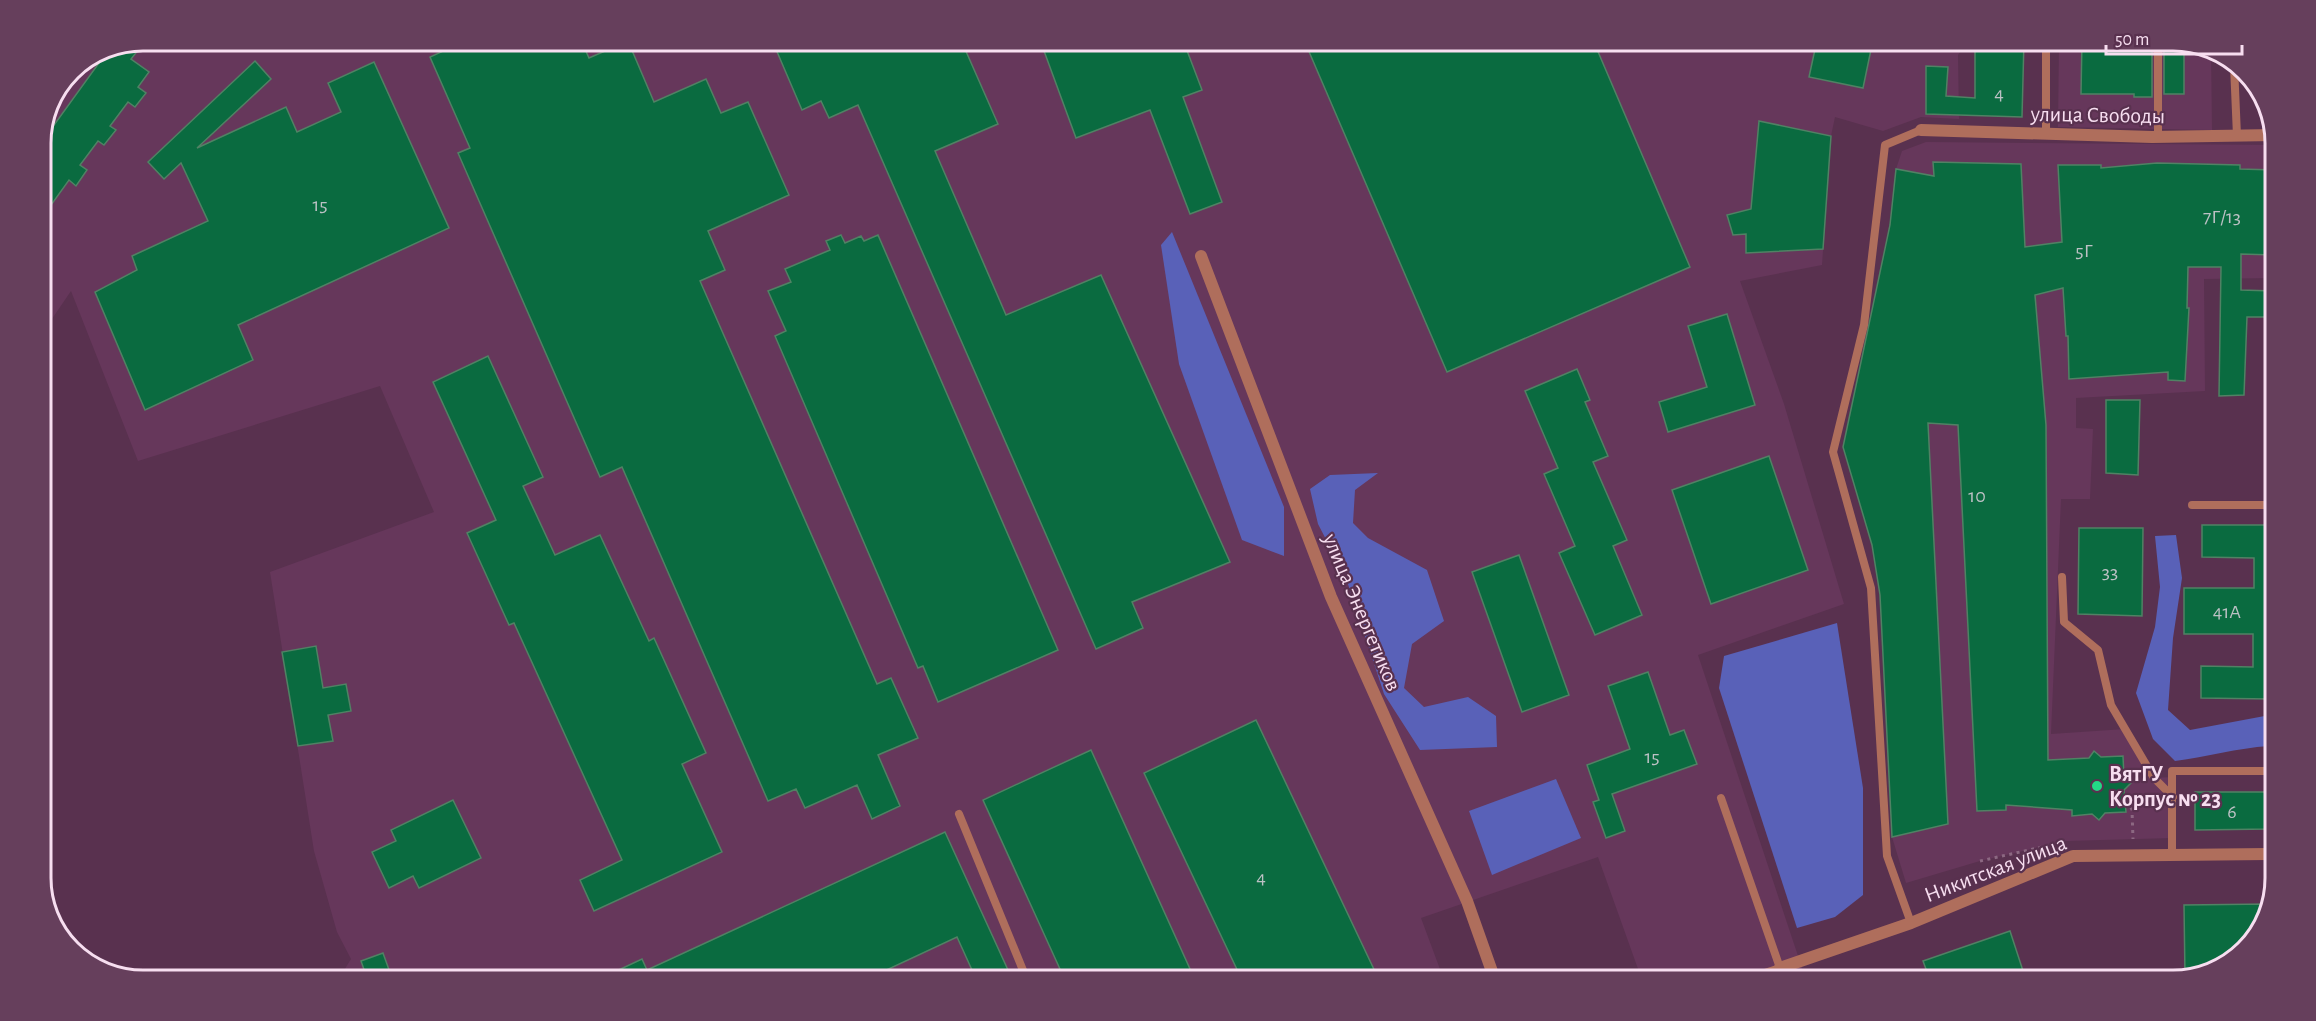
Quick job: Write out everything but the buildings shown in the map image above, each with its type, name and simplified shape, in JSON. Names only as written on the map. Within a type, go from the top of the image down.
[{"type":"street","name":"улица Свободы","points":[[1921,130],[2158,137],[2265,135]]},
{"type":"street","name":"улица Энергетиков","points":[[1201,256],[1331,597],[1467,901],[1492,970]]},
{"type":"street","name":"Никитская улица","points":[[1780,968],[1911,923],[2073,856],[2265,854]]},
{"type":"lane","points":[[2046,51],[2046,135]]},
{"type":"lane","points":[[2158,51],[2158,137]]},
{"type":"lane","points":[[2234,75],[2237,136]]},
{"type":"lane","points":[[1911,923],[1887,856],[1871,588],[1833,452],[1864,325],[1885,145],[1921,130]]},
{"type":"lane","points":[[2192,506],[2265,506]]},
{"type":"lane","points":[[2062,577],[2064,622],[2098,651],[2111,705],[2154,778],[2172,797]]},
{"type":"lane","points":[[2172,856],[2172,771],[2265,771]]},
{"type":"lane","points":[[1721,798],[1780,968],[1774,970]]},
{"type":"lane","points":[[959,814],[1023,970]]},
{"type":"path","points":[[2125,794],[2132,810],[2133,839]]},
{"type":"shaded area","points":[[1961,51],[1958,55],[1959,119],[1921,117],[1883,131],[1835,117],[1831,136],[1822,265],[1740,281],[1784,404],[1844,604],[1698,655],[1803,970],[1638,970],[1598,857],[1421,918],[1440,970],[344,970],[351,959],[337,932],[314,851],[270,572],[434,512],[380,386],[138,461],[71,291],[51,320],[51,137],[54,119],[60,102],[82,74],[97,63],[131,52]]},
{"type":"shaded area","points":[[2059,51],[2173,51],[2191,53],[2211,59],[2212,130],[2058,127]]},
{"type":"shaded area","points":[[1926,142],[2265,145],[2265,278],[2204,279],[2205,391],[2076,398],[2076,428],[2093,429],[2090,499],[2061,499],[2051,734],[2125,729],[2154,778],[2172,777],[2172,838],[2066,841],[1980,861],[1906,883],[1892,837],[1880,595],[1872,545],[1890,225],[1896,169],[1902,151]]},
{"type":"shaded area","points":[[1172,232],[1284,507],[1284,556],[1242,540],[1179,364],[1161,245]]},
{"type":"shaded area","points":[[1378,473],[1355,490],[1353,523],[1368,538],[1427,570],[1444,621],[1412,644],[1404,688],[1424,707],[1468,697],[1496,716],[1497,747],[1420,750],[1384,694],[1346,578],[1318,524],[1310,489],[1330,475]]},
{"type":"shaded area","points":[[2176,535],[2182,578],[2173,638],[2168,710],[2190,730],[2265,716],[2265,746],[2175,761],[2153,739],[2136,693],[2155,627],[2160,587],[2155,536]]},
{"type":"shaded area","points":[[1837,623],[1863,788],[1863,895],[1835,917],[1797,928],[1719,688],[1724,656]]},
{"type":"shaded area","points":[[1556,779],[1581,838],[1492,875],[1469,811]]},
{"type":"place","name":"ВятГУ Корпус № 23","points":[[2097,786]]}]
